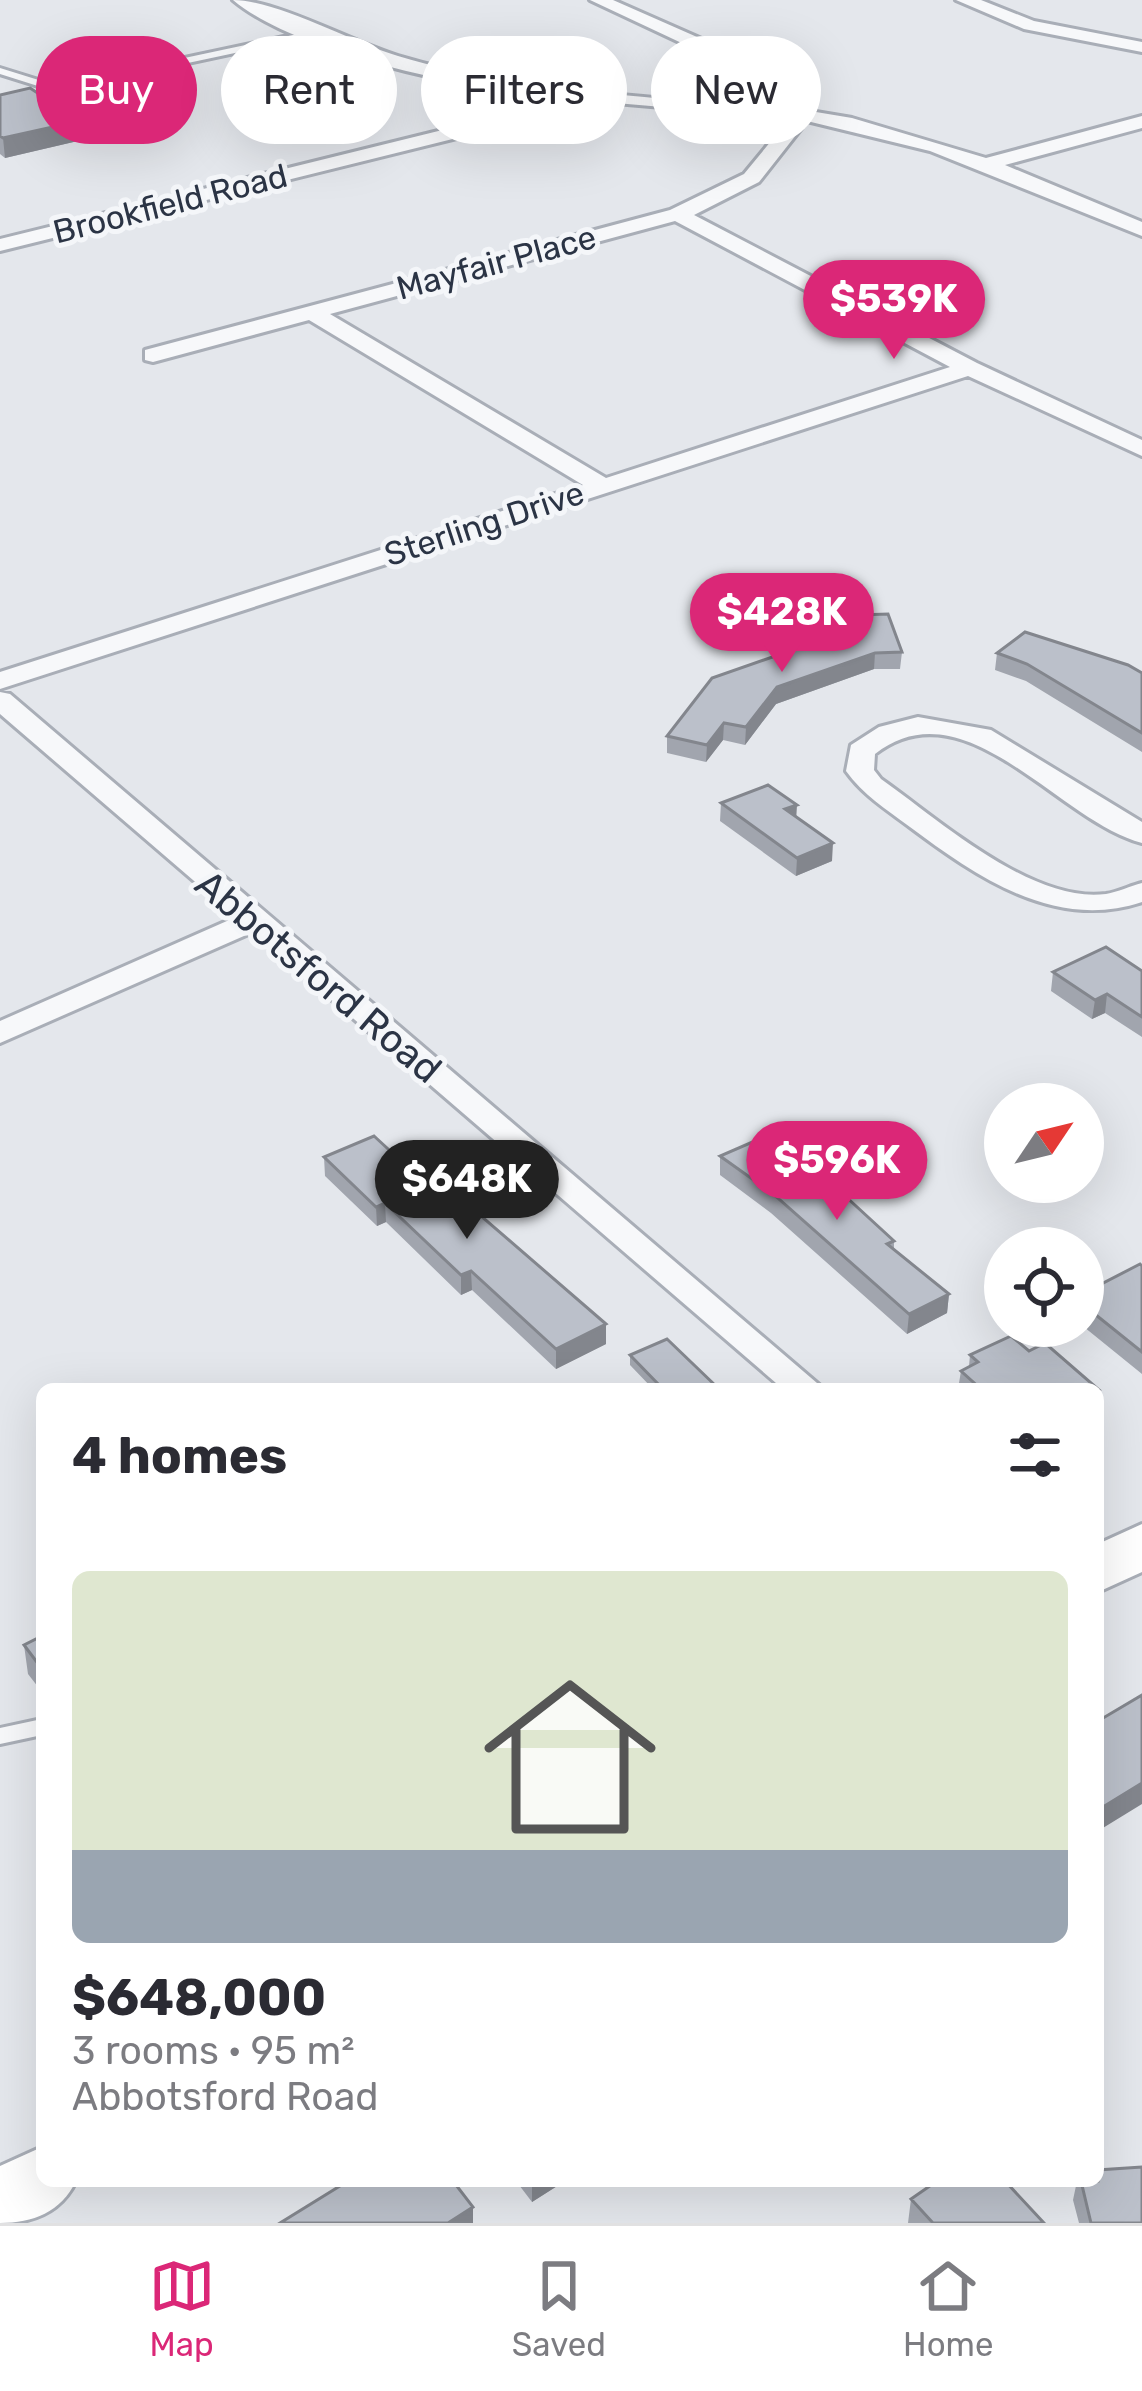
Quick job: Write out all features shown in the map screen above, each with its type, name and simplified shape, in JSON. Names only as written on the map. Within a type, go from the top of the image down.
[{"type":"main road","points":[[1104,1567],[1142,1546]]},
{"type":"street","points":[[242,0],[307,35],[421,69]]},
{"type":"street","points":[[599,0],[680,36]]},
{"type":"street","points":[[973,3],[1006,0]]},
{"type":"street","points":[[973,3],[1030,25],[1142,47]]},
{"type":"street","points":[[821,117],[901,132],[990,164],[1142,230]]},
{"type":"street","points":[[990,164],[1142,122]]},
{"type":"street","name":"Brookfield Road","points":[[0,245],[421,141]]},
{"type":"street","name":"Mayfair Place","points":[[153,355],[677,214],[735,193],[767,169],[783,144]]},
{"type":"street","points":[[677,214],[969,368],[1142,449]]},
{"type":"street","points":[[310,311],[601,485]]},
{"type":"street","name":"Sterling Drive","points":[[0,681],[969,368]]},
{"type":"street","name":"Abbotsford Road","points":[[0,700],[254,922],[799,1383]]},
{"type":"street","points":[[1140,895],[1084,904],[1030,892],[871,785],[860,771],[861,751],[898,728],[959,728],[981,736],[1142,834]]},
{"type":"street","points":[[0,1033],[254,922]]},
{"type":"lane","points":[[197,58],[307,35]]},
{"type":"lane","points":[[0,71],[36,82]]},
{"type":"lane","points":[[0,1736],[36,1728]]},
{"type":"building","points":[[30,88],[36,92],[36,131],[0,136],[0,95]]},
{"type":"building","points":[[888,614],[902,652],[875,653],[777,687],[746,727],[724,723],[707,745],[667,736],[712,678],[833,636],[827,616]]},
{"type":"building","points":[[1025,632],[1142,673],[1142,733],[1027,664],[997,653]]},
{"type":"building","points":[[768,785],[797,805],[785,809],[833,843],[797,858],[721,803]]},
{"type":"building","points":[[1106,947],[1142,971],[1142,1017],[1107,994],[1095,1000],[1053,972]]},
{"type":"building","points":[[374,1136],[439,1196],[451,1190],[606,1324],[556,1349],[471,1271],[461,1275],[385,1203],[376,1207],[324,1157]]},
{"type":"building","points":[[757,1140],[779,1157],[795,1150],[894,1241],[887,1244],[949,1294],[909,1314],[772,1193],[720,1156]]},
{"type":"building","points":[[1142,1266],[1142,1352],[1104,1321],[1104,1283]]},
{"type":"building","points":[[667,1339],[713,1383],[657,1383],[630,1355]]},
{"type":"building","points":[[987,1347],[1029,1351],[1050,1347],[1091,1383],[974,1383],[961,1371],[978,1362],[970,1355]]},
{"type":"building","points":[[36,1639],[36,1661],[24,1645]]},
{"type":"building","points":[[1142,1695],[1142,1783],[1104,1806],[1104,1717]]},
{"type":"building","points":[[1142,2167],[1142,2223],[1091,2223],[1082,2187],[1104,2187],[1104,2170]]},
{"type":"building","points":[[338,2187],[458,2187],[473,2207],[448,2223],[280,2223]]},
{"type":"building","points":[[928,2187],[1011,2187],[1044,2223],[933,2223],[911,2199]]}]
